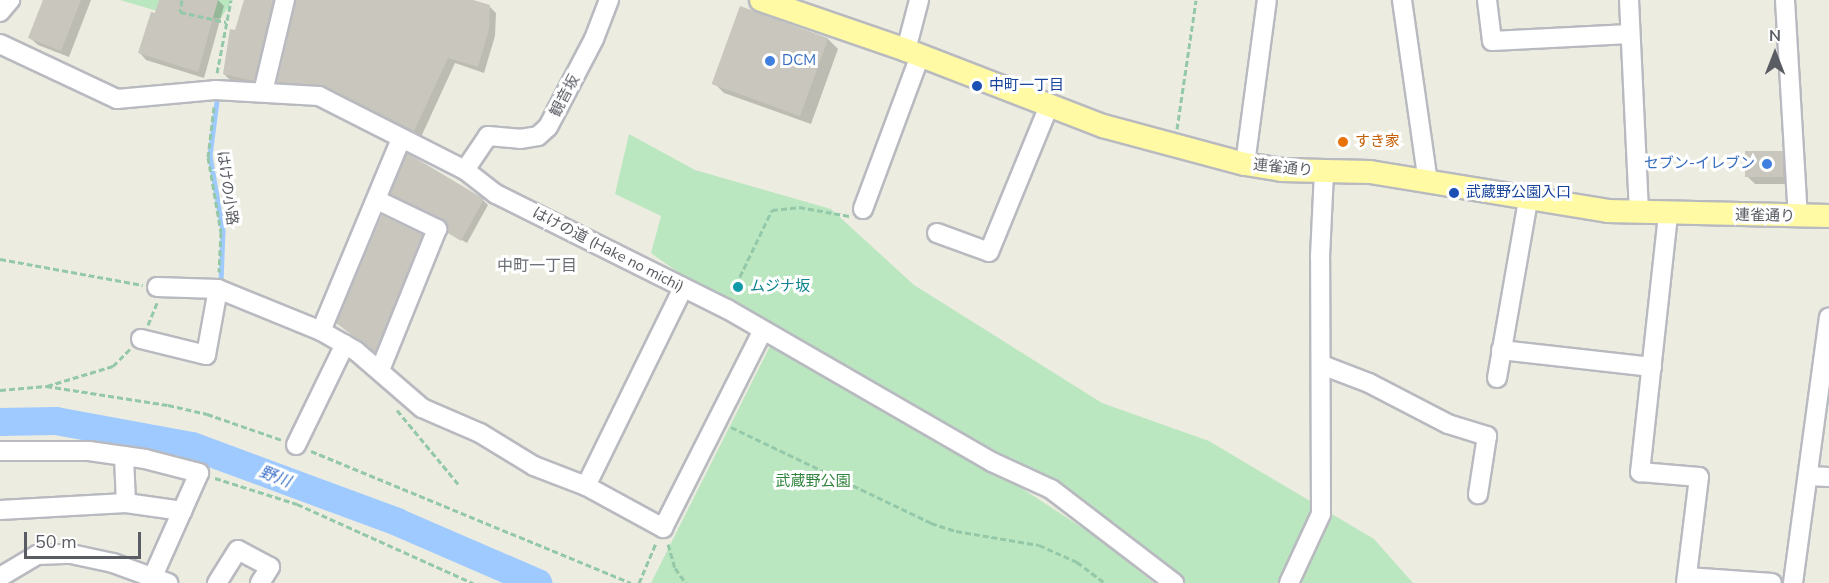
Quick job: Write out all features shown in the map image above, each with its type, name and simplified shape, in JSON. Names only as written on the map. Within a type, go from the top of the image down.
[{"type":"main road","name":"連雀通り","points":[[761,0],[913,52],[1048,106],[1174,147],[1245,164],[1324,172],[1370,172],[1528,200],[1639,213],[1829,216]]},
{"type":"street","points":[[0,12],[10,0]]},
{"type":"street","points":[[263,92],[285,0]]},
{"type":"street","name":"観音坂","points":[[465,170],[488,136],[520,139],[538,136],[548,127],[594,39],[609,0]]},
{"type":"street","points":[[862,209],[913,52],[919,0]]},
{"type":"street","points":[[1245,164],[1267,0]]},
{"type":"street","points":[[1402,0],[1428,182]]},
{"type":"street","points":[[1487,0],[1492,40],[1630,34]]},
{"type":"street","points":[[1629,0],[1639,213]]},
{"type":"street","points":[[1785,0],[1798,216]]},
{"type":"street","name":"はけの道 (Hake no michi)","points":[[0,44],[117,99],[215,90],[319,96],[465,170],[496,194],[727,309],[762,332],[992,462],[1051,489],[1174,583]]},
{"type":"street","points":[[938,233],[989,252],[1048,106]]},
{"type":"street","points":[[321,331],[401,139]]},
{"type":"street","points":[[1289,583],[1321,514],[1324,172]]},
{"type":"street","points":[[377,200],[437,230],[380,370]]},
{"type":"street","points":[[1497,378],[1528,200]]},
{"type":"street","points":[[1668,215],[1640,472],[1699,477],[1687,580],[1772,583]]},
{"type":"street","points":[[161,287],[218,289],[321,331],[345,344],[380,370],[396,388],[422,408],[480,433],[534,466],[586,486],[663,528],[762,332]]},
{"type":"street","points":[[586,486],[683,288]]},
{"type":"street","points":[[141,339],[206,356],[218,289]]},
{"type":"street","points":[[1793,583],[1829,317]]},
{"type":"street","points":[[296,445],[345,344]]},
{"type":"street","points":[[1501,350],[1652,367]]},
{"type":"street","points":[[1322,365],[1369,383],[1448,424],[1487,436],[1478,494]]},
{"type":"street","points":[[0,451],[89,452],[124,456],[199,473],[182,511],[157,580],[71,554],[37,555],[0,577]]},
{"type":"street","points":[[124,456],[126,503]]},
{"type":"street","points":[[1808,476],[1829,477]]},
{"type":"street","points":[[0,510],[126,503],[182,511]]},
{"type":"street","points":[[218,583],[238,550],[270,567],[260,583]]},
{"type":"path","points":[[183,0],[180,12],[226,22]]},
{"type":"path","name":"はけの小路","points":[[218,289],[221,231],[208,157],[215,90],[231,0]]},
{"type":"path","points":[[1174,147],[1196,0]]},
{"type":"path","points":[[727,309],[772,210],[799,207],[852,217],[862,209]]},
{"type":"path","points":[[0,259],[161,287],[141,339],[113,366],[46,386],[0,390]]},
{"type":"path","points":[[46,386],[207,414],[296,445],[631,583]]},
{"type":"path","points":[[396,408],[459,485]]},
{"type":"path","points":[[718,416],[726,424],[782,453],[930,523],[956,531],[1040,545],[1077,562],[1105,583]]},
{"type":"path","points":[[199,473],[297,504],[473,583]]},
{"type":"path","points":[[639,583],[663,528]]},
{"type":"path","points":[[663,528],[675,568],[686,583]]},
{"type":"green space","points":[[120,0],[233,0],[221,18],[184,19]]},
{"type":"green space","points":[[629,134],[695,170],[831,209],[914,285],[1102,403],[1209,441],[1374,539],[1413,583],[1182,583],[1060,489],[721,303],[651,253],[661,216],[615,194]]},
{"type":"green space","name":"武蔵野公園","points":[[771,344],[992,469],[1092,534],[1154,583],[651,583]]},
{"type":"building","points":[[43,0],[81,0],[61,51],[28,38]]},
{"type":"building","points":[[159,0],[218,0],[198,72],[138,53],[151,12],[155,13]]},
{"type":"building","points":[[244,0],[273,0],[254,81],[223,74],[230,29],[235,30]]},
{"type":"building","points":[[296,0],[473,0],[490,5],[489,29],[478,67],[448,58],[414,131],[324,86],[277,82]]},
{"type":"building","name":"DCM","points":[[740,6],[828,38],[800,116],[712,84]]},
{"type":"building","name":"セブン-イレブン","points":[[1745,151],[1783,151],[1783,177],[1745,177]]},
{"type":"building","points":[[407,153],[484,199],[461,241],[448,233],[442,219],[390,194]]},
{"type":"building","points":[[382,215],[423,235],[375,352],[336,323]]},
{"type":"waterway","points":[[218,94],[210,156],[223,231],[221,283]]},
{"type":"waterway","name":"野川","points":[[0,422],[56,421],[192,446],[397,522],[538,583]]},
{"type":"place","name":"DCM","points":[[770,61]]},
{"type":"place","name":"中町一丁目","points":[[977,86]]},
{"type":"place","name":"すき家","points":[[1343,142]]},
{"type":"place","name":"セブン-イレブン","points":[[1767,164]]},
{"type":"place","name":"武蔵野公園入口","points":[[1454,193]]},
{"type":"place","name":"ムジナ坂","points":[[738,287]]},
{"type":"district","name":"中町一丁目","points":[[537,266]]}]
